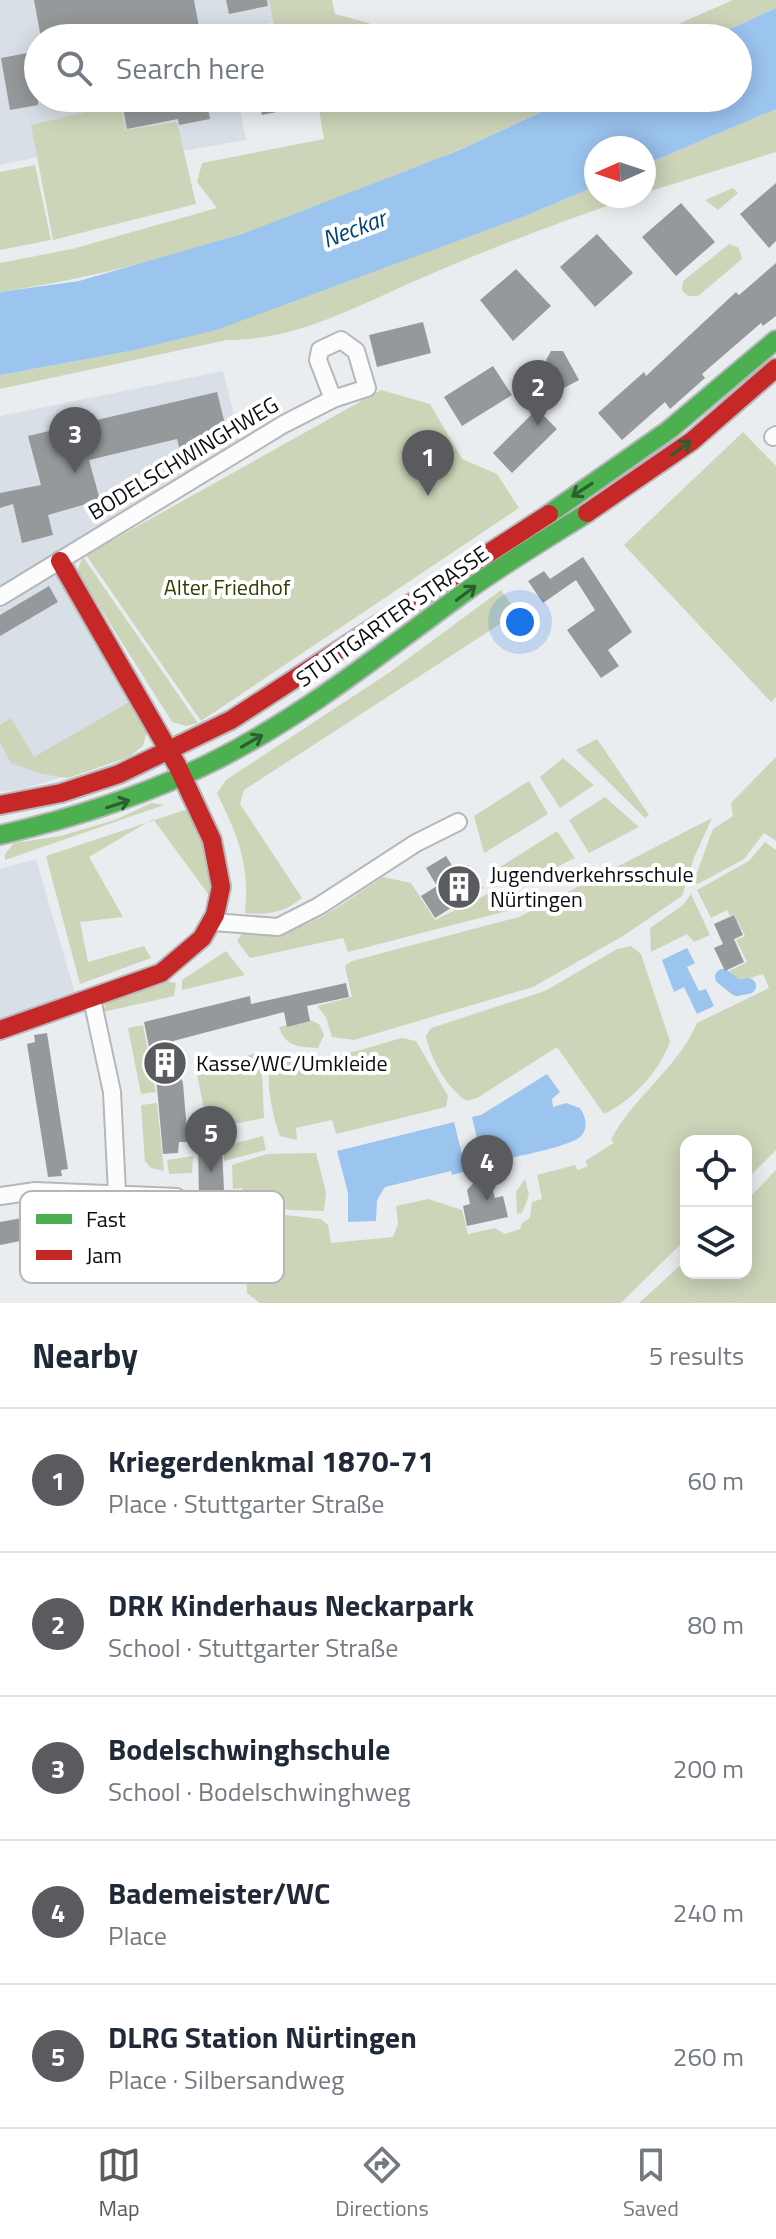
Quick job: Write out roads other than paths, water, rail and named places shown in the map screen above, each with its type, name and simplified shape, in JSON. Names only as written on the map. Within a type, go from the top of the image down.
[{"type":"main road","name":"STUTTGARTER STRASSE","points":[[0,805],[73,789],[172,752],[265,699],[630,459],[776,340]]},
{"type":"main road","name":"STUTTGARTER STRASSE","points":[[0,835],[92,813],[184,778],[265,733],[406,639],[475,585],[681,449],[776,368]]},
{"type":"main road","points":[[0,1030],[161,973],[183,960],[202,941],[213,922],[221,886],[219,865],[172,752],[130,674],[60,561]]},
{"type":"street","name":"BODELSCHWINGHWEG","points":[[0,597],[195,476],[333,399]]},
{"type":"street","points":[[213,922],[278,927],[319,906],[416,843],[458,822]]},
{"type":"street","points":[[92,999],[112,1092],[117,1191]]},
{"type":"street","points":[[0,1196],[20,1193]]},
{"type":"water","name":"Neckar","points":[[776,8],[776,109],[656,160],[656,136],[584,136],[584,191],[530,214],[216,330],[130,351],[0,375],[0,292],[79,281],[242,234],[455,152],[541,112],[752,112],[752,24],[741,24]]},
{"type":"water","points":[[687,948],[695,963],[687,967],[699,991],[706,989],[714,1006],[697,1014],[684,987],[674,992],[662,960]]},
{"type":"water","points":[[547,1074],[560,1092],[552,1099],[553,1107],[566,1103],[580,1108],[586,1123],[583,1134],[562,1145],[483,1164],[472,1117],[481,1115]]},
{"type":"water","points":[[454,1122],[466,1171],[452,1175],[451,1171],[385,1187],[377,1200],[376,1221],[348,1222],[348,1193],[337,1151]]},
{"type":"waterway","points":[[723,977],[737,988],[748,986]]},
{"type":"place","name":"DRK Kinderhaus Neckarpark","points":[[538,426]]},
{"type":"place","name":"Bodelschwinghschule","points":[[75,473]]},
{"type":"place","name":"Kriegerdenkmal 1870-71","points":[[428,496]]},
{"type":"place","name":"Jugendverkehrsschule Nürtingen","points":[[459,887]]},
{"type":"place","name":"Kasse/WC/Umkleide","points":[[165,1063]]},
{"type":"place","name":"DLRG Station Nürtingen","points":[[211,1172]]},
{"type":"place","name":"Bademeister/WC","points":[[487,1201]]},
{"type":"park label","name":"Alter Friedhof","points":[[227,587]]}]
